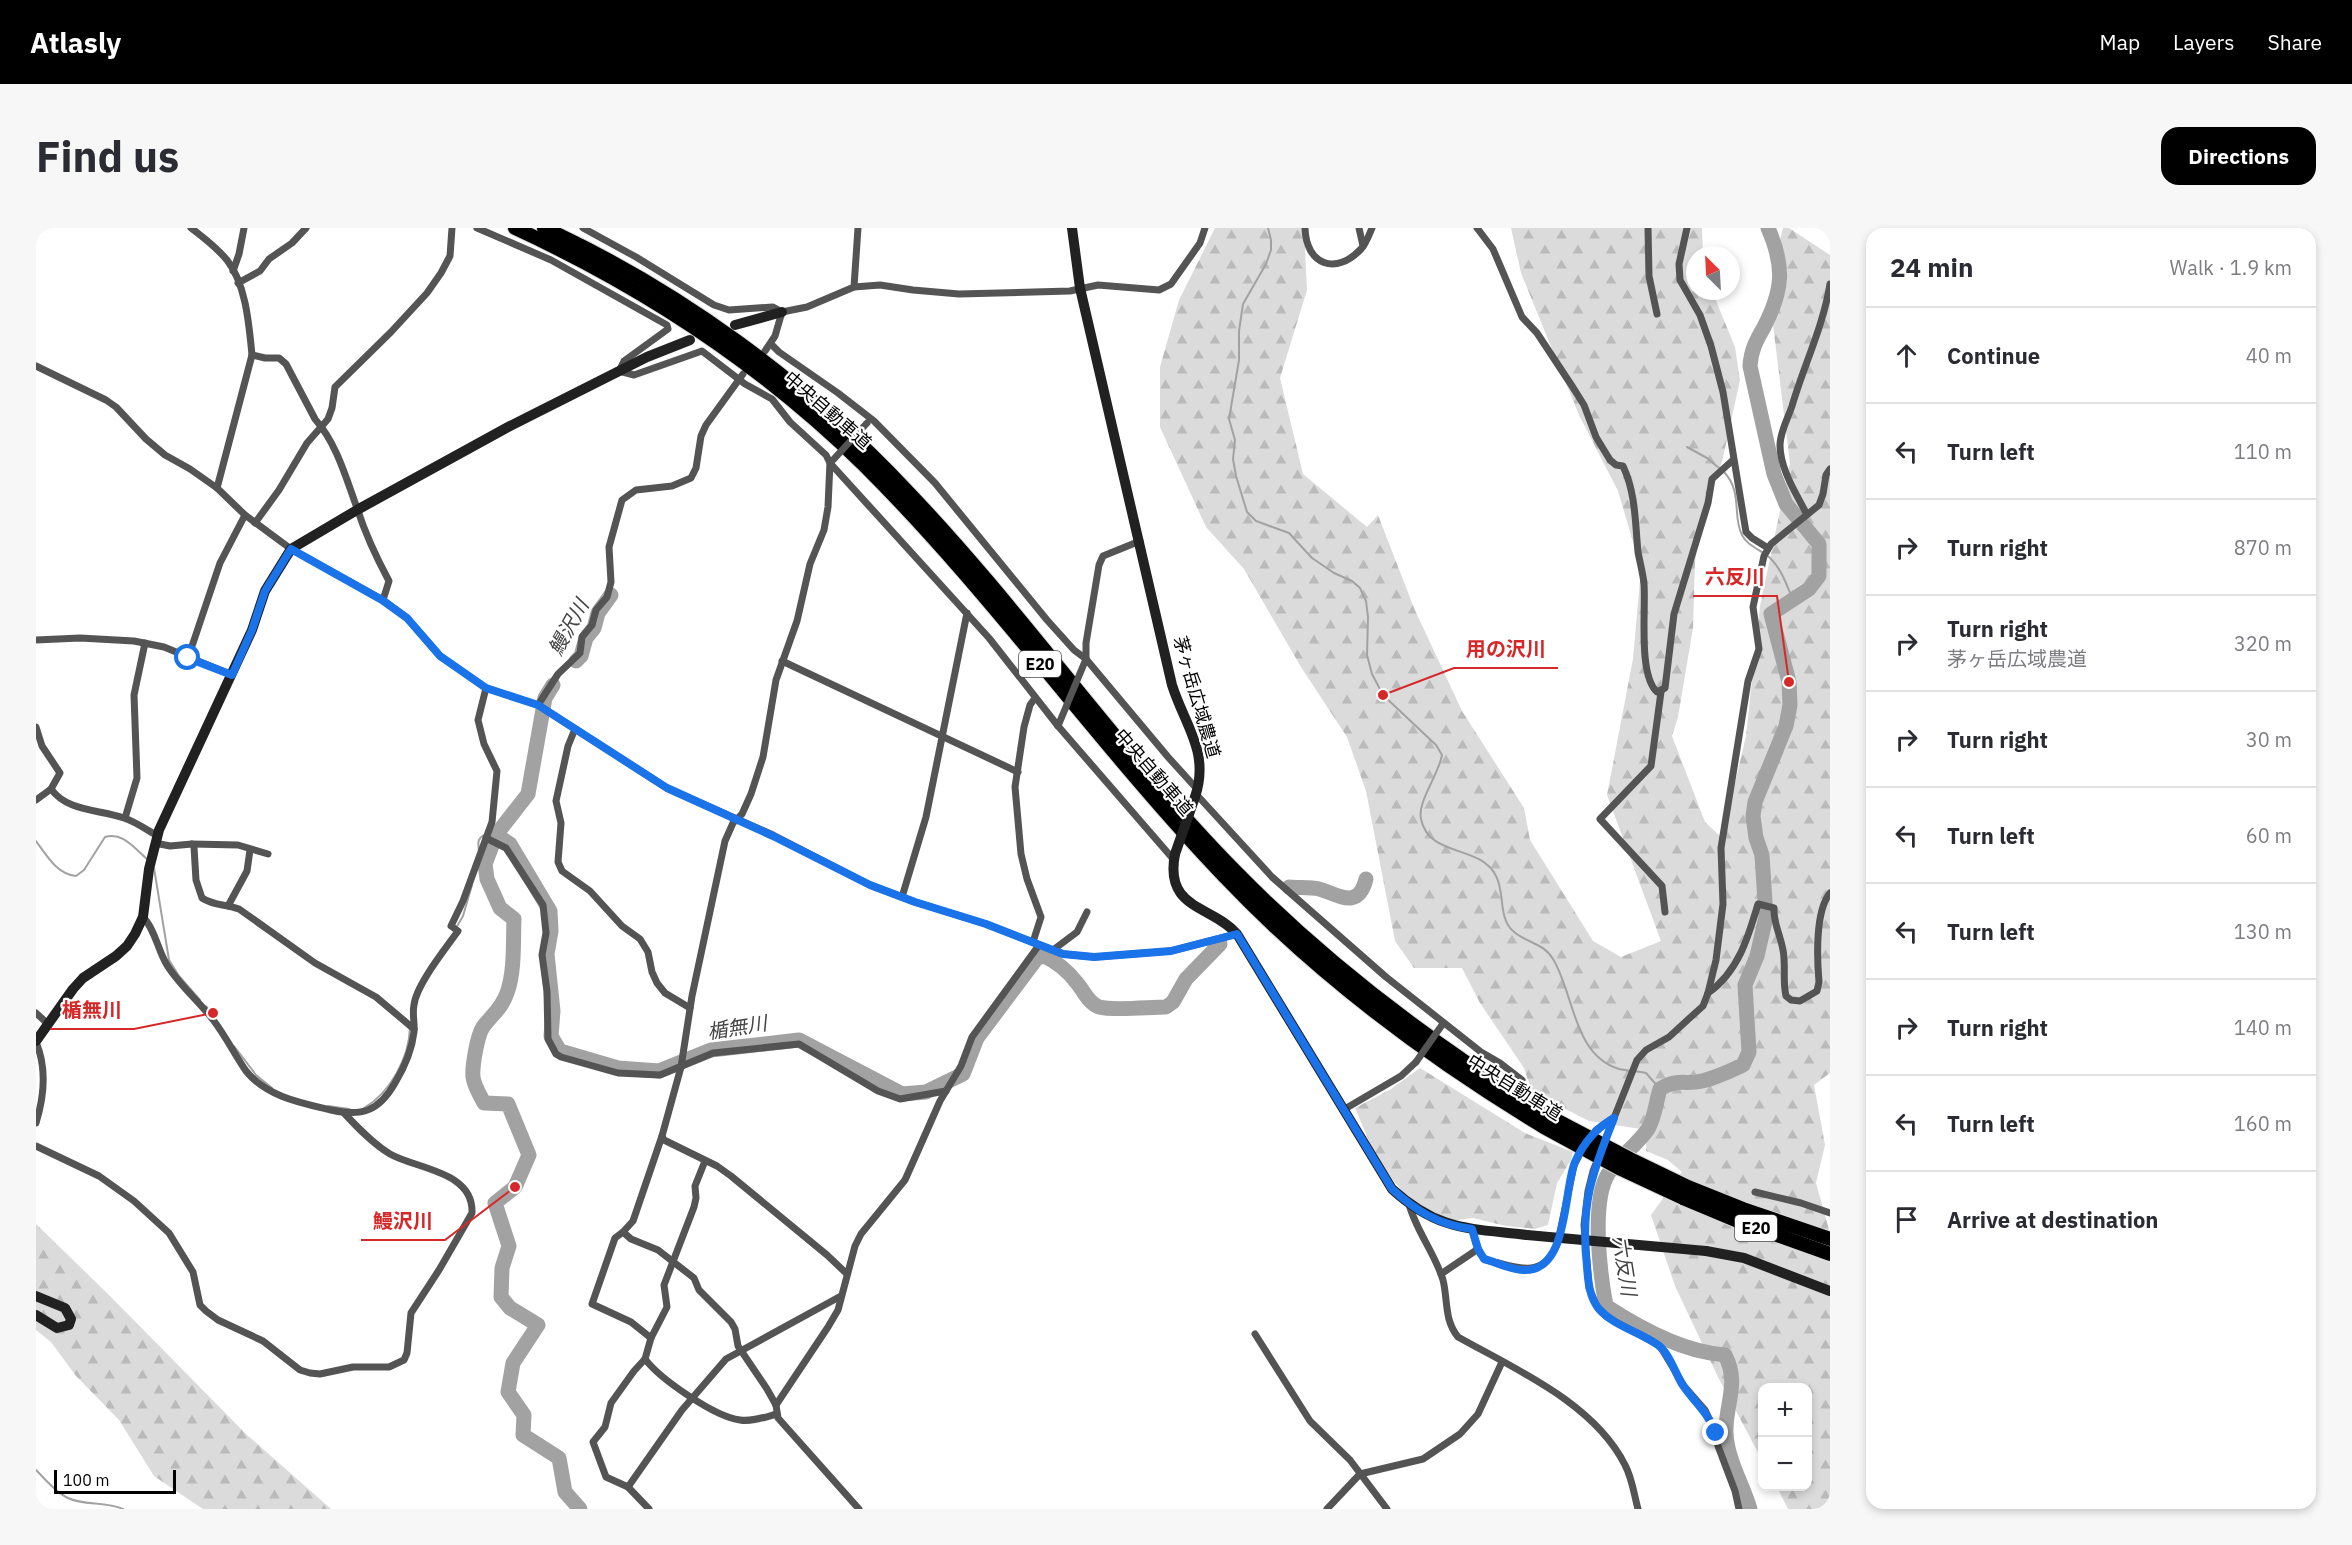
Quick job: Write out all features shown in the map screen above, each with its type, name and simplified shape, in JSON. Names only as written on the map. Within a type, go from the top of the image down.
[{"type":"highway","name":"中央自動車道","points":[[515,228],[596,268],[692,326],[780,390],[822,426],[896,498],[986,599],[1171,819],[1264,916],[1337,982],[1389,1023],[1461,1075],[1547,1122],[1630,1160],[1738,1221],[1830,1254]]},
{"type":"highway","name":"中央自動車道","points":[[544,228],[642,280],[699,316],[788,381],[830,417],[906,489],[947,534],[1180,811],[1242,878],[1295,929],[1396,1014],[1496,1083],[1547,1122]]},
{"type":"highway","name":"中央自動車道","points":[[1686,1192],[1830,1239]]},
{"type":"street","points":[[191,228],[227,260],[233,271],[247,314],[252,355],[217,488]]},
{"type":"street","points":[[233,271],[244,228]]},
{"type":"street","points":[[238,283],[260,271],[269,259],[292,243],[306,228]]},
{"type":"street","points":[[255,523],[279,490],[307,443],[322,427],[332,408],[335,387],[368,357],[427,292],[441,273],[450,256],[452,228]]},
{"type":"street","points":[[477,228],[551,261],[667,325],[668,329],[624,361],[619,371]]},
{"type":"street","points":[[583,228],[646,262],[714,305],[729,310],[773,307],[782,312]]},
{"type":"street","points":[[854,286],[858,228]]},
{"type":"street","name":"茅ヶ岳広域農道","points":[[1072,228],[1080,288],[1172,685],[1200,758],[1201,768],[1196,793],[1175,857],[1176,884],[1188,902],[1198,910],[1223,921],[1237,934],[1381,1174],[1392,1189],[1408,1204],[1437,1221],[1472,1229],[1706,1251],[1744,1258],[1830,1291]]},
{"type":"street","points":[[735,325],[807,307],[854,286],[880,285],[959,294],[1041,293],[1098,285],[1158,290],[1171,284],[1200,243],[1205,228]]},
{"type":"street","points":[[1305,228],[1306,246],[1321,263],[1340,262],[1363,246],[1372,228]]},
{"type":"street","points":[[1359,228],[1363,246]]},
{"type":"street","points":[[1477,228],[1492,249],[1522,317],[1537,333],[1584,405],[1596,437],[1611,460],[1616,465],[1623,466],[1628,476],[1634,502],[1638,551],[1644,580],[1645,656],[1654,690],[1661,692]]},
{"type":"street","points":[[1648,228],[1650,276],[1657,314]]},
{"type":"street","points":[[1687,228],[1679,264],[1680,280],[1700,315],[1711,346],[1723,392],[1733,460],[1745,513],[1746,532],[1766,551]]},
{"type":"street","points":[[1805,514],[1785,467],[1780,444],[1799,380],[1817,336],[1830,284]]},
{"type":"street","points":[[765,351],[771,344],[782,312]]},
{"type":"street","points":[[36,1123],[43,1095],[42,1063],[36,1042],[83,978],[127,946],[143,917],[149,869],[156,839],[252,630],[265,591],[291,549],[510,426],[647,357],[690,340]]},
{"type":"street","points":[[771,344],[838,393],[935,483],[1047,620],[1074,650],[1086,659],[1196,793],[1272,877],[1386,977],[1481,1052],[1522,1080]]},
{"type":"street","points":[[619,371],[634,375],[702,351],[741,376],[745,384],[772,399],[790,422],[826,455],[967,613],[1058,726],[1175,857]]},
{"type":"street","points":[[252,355],[279,358],[286,364],[315,419],[322,427],[344,470],[372,548],[389,581],[382,600]]},
{"type":"street","points":[[36,366],[116,407],[146,439],[165,455],[217,488],[255,523],[291,549],[382,600],[407,618],[440,656],[486,688],[538,705],[667,788],[870,885],[986,924],[1063,954],[1094,957],[1171,951],[1237,934]]},
{"type":"street","points":[[538,705],[558,674],[580,653],[582,637],[592,625],[596,610],[607,597],[611,582],[609,547],[622,500],[636,489],[672,486],[691,478],[696,468],[701,436],[706,425],[741,376]]},
{"type":"street","points":[[651,1338],[631,1322],[592,1304],[615,1238],[630,1227],[633,1221],[662,1136],[681,1067],[690,1008],[725,841],[736,819],[742,814],[761,766],[776,680],[797,621],[810,564],[824,530],[831,461],[869,421]]},
{"type":"street","points":[[1665,912],[1662,886],[1600,819],[1651,766],[1661,692],[1665,688],[1668,673],[1674,614],[1708,502],[1712,479],[1733,460]]},
{"type":"street","points":[[1739,1509],[1735,1491],[1718,1446],[1716,1433],[1705,1410],[1684,1386],[1660,1346],[1607,1317],[1597,1307],[1589,1288],[1584,1225],[1593,1171],[1635,1065],[1646,1050],[1669,1037],[1693,1015],[1702,1006],[1708,993],[1716,960],[1723,904],[1721,848],[1748,681],[1759,649],[1753,607],[1766,551],[1795,522],[1819,505],[1826,475],[1830,469]]},
{"type":"street","points":[[188,658],[220,563],[246,515]]},
{"type":"street","points":[[1058,726],[1086,659],[1099,565],[1103,556],[1140,541]]},
{"type":"street","points":[[902,897],[926,817],[967,613]]},
{"type":"street","points":[[36,640],[80,638],[145,643],[164,647],[232,675]]},
{"type":"street","points":[[125,818],[137,778],[134,695],[145,643]]},
{"type":"street","points":[[782,661],[1018,772]]},
{"type":"street","points":[[143,917],[148,922],[171,971],[213,1020],[255,1080],[281,1096],[344,1113],[366,1112],[375,1107],[394,1084],[410,1050],[414,1029],[414,1004],[432,968],[456,929],[451,926],[463,901],[492,822],[497,771],[484,744],[478,720],[486,688]]},
{"type":"street","points":[[776,1405],[838,1310],[855,1246],[861,1234],[905,1180],[948,1088],[961,1066],[972,1038],[1036,943],[1041,917],[1027,879],[1021,854],[1015,787],[1024,727],[1030,705],[1035,698]]},
{"type":"street","points":[[36,727],[42,746],[60,773],[51,789],[36,800]]},
{"type":"street","points":[[575,729],[568,746],[556,801],[561,823],[559,867],[590,891],[622,927],[640,939],[648,952],[657,983],[665,993],[690,1008]]},
{"type":"street","points":[[51,789],[63,802],[74,807],[125,818],[170,846],[225,844],[268,854]]},
{"type":"street","points":[[487,835],[506,848],[545,913],[546,933],[542,955],[548,991],[548,1040],[556,1054],[618,1073],[660,1075],[713,1053],[799,1044],[878,1091],[900,1099],[948,1088]]},
{"type":"street","points":[[192,844],[199,894],[207,902],[216,906],[239,909],[315,963],[376,997],[414,1029]]},
{"type":"street","points":[[228,906],[247,872],[250,849]]},
{"type":"street","points":[[1708,993],[1719,985],[1733,967],[1748,940],[1758,904],[1774,908],[1774,920],[1783,948],[1786,996],[1791,1000],[1800,1001],[1817,991],[1819,919],[1830,893]]},
{"type":"street","points":[[1053,950],[1077,932],[1087,912]]},
{"type":"street","points":[[36,1013],[48,1024]]},
{"type":"street","points":[[1343,1110],[1401,1076],[1416,1062],[1443,1023]]},
{"type":"street","points":[[36,1146],[99,1176],[134,1201],[169,1233],[193,1272],[200,1305],[218,1320],[263,1341],[300,1370],[310,1373],[320,1374],[353,1367],[389,1367],[404,1360],[407,1353],[411,1313],[472,1213],[472,1205],[464,1188],[431,1169],[390,1155],[344,1113]]},
{"type":"street","points":[[1472,1229],[1478,1249],[1484,1259],[1524,1270],[1544,1263],[1555,1251],[1558,1242],[1574,1165],[1596,1130],[1614,1118]]},
{"type":"street","points":[[662,1136],[664,1140],[717,1166],[731,1176],[847,1274]]},
{"type":"street","points":[[649,1509],[628,1487],[606,1477],[593,1442],[605,1427],[611,1403],[645,1359],[651,1338],[667,1307],[663,1290],[694,1207],[695,1186],[705,1161]]},
{"type":"street","points":[[1755,1192],[1801,1203],[1830,1213]]},
{"type":"street","points":[[1408,1204],[1413,1220],[1441,1274],[1452,1330],[1458,1337],[1550,1388],[1592,1423],[1624,1463],[1638,1509]]},
{"type":"street","points":[[623,1232],[631,1239],[658,1250],[694,1278],[699,1290],[731,1322],[735,1329],[738,1346],[776,1405],[778,1418],[859,1509]]},
{"type":"street","points":[[1441,1274],[1478,1249]]},
{"type":"street","points":[[36,1296],[65,1308],[71,1319],[69,1325],[57,1328],[36,1315]]},
{"type":"street","points":[[628,1487],[692,1396],[726,1359],[841,1296]]},
{"type":"street","points":[[1255,1334],[1310,1421],[1350,1460],[1387,1509]]},
{"type":"street","points":[[645,1359],[663,1377],[720,1414],[742,1421],[777,1414]]},
{"type":"street","points":[[1327,1509],[1360,1474],[1423,1458],[1460,1434],[1478,1414],[1502,1362]]},
{"type":"green space","points":[[1215,228],[1304,228],[1307,290],[1280,378],[1303,474],[1367,527],[1378,515],[1414,608],[1462,711],[1524,808],[1530,840],[1593,941],[1621,957],[1661,941],[1607,795],[1633,659],[1641,569],[1618,491],[1579,415],[1521,273],[1511,228],[1702,228],[1703,246],[1686,246],[1686,300],[1716,300],[1735,347],[1740,380],[1722,462],[1700,520],[1695,563],[1693,628],[1678,717],[1672,736],[1705,822],[1722,838],[1746,736],[1760,606],[1790,463],[1773,325],[1775,259],[1783,228],[1789,228],[1830,255],[1830,1073],[1814,1085],[1825,1145],[1816,1183],[1830,1233],[1830,1509],[1788,1509],[1779,1491],[1812,1491],[1812,1383],[1758,1383],[1758,1452],[1718,1377],[1675,1286],[1651,1215],[1682,1172],[1668,1160],[1646,1151],[1647,1130],[1589,1121],[1532,1092],[1524,1068],[1480,1003],[1462,968],[1414,968],[1395,941],[1366,791],[1347,737],[1301,667],[1244,569],[1206,527],[1160,427],[1160,367],[1179,300]]},
{"type":"green space","points":[[1420,1068],[1525,1133],[1573,1152],[1571,1160],[1557,1183],[1548,1225],[1535,1229],[1506,1226],[1473,1218],[1450,1221],[1409,1199],[1392,1179],[1372,1148],[1355,1108],[1391,1089]]},
{"type":"green space","points":[[36,1224],[245,1433],[331,1509],[203,1509],[154,1476],[119,1420],[76,1376],[51,1342],[36,1330]]},
{"type":"waterway","points":[[1268,228],[1271,250],[1266,264],[1243,304],[1239,331],[1239,360],[1229,419],[1235,440],[1233,459],[1236,476],[1247,512],[1256,521],[1289,533],[1312,558],[1360,588],[1366,601],[1367,655],[1372,674],[1383,695],[1436,745],[1442,755],[1422,804],[1421,819],[1426,831],[1444,846],[1479,859],[1489,866],[1499,882],[1503,912],[1508,926],[1518,935],[1540,946],[1553,959],[1583,1037],[1592,1051],[1604,1062],[1619,1069],[1646,1073],[1660,1089]]},
{"type":"waterway","name":"六反川","points":[[1750,1509],[1727,1443],[1726,1423],[1732,1385],[1725,1355],[1694,1349],[1663,1338],[1606,1306],[1601,1276],[1598,1220],[1603,1186],[1608,1174],[1648,1129],[1660,1089],[1671,1084],[1702,1081],[1723,1074],[1743,1065],[1749,1052],[1745,985],[1757,956],[1766,917],[1762,855],[1756,838],[1753,816],[1755,802],[1786,726],[1790,705],[1789,682],[1771,614],[1809,589],[1819,576],[1819,544],[1786,504],[1774,474],[1750,366],[1754,346],[1775,301],[1780,278],[1777,255],[1768,228]]},
{"type":"waterway","points":[[1687,447],[1719,468]]},
{"type":"waterway","points":[[1724,472],[1733,488],[1742,535],[1748,543],[1775,563],[1793,600]]},
{"type":"waterway","name":"鰻沢川","points":[[576,661],[581,656],[586,638],[594,628],[598,613],[611,595]]},
{"type":"waterway","name":"鰻沢川","points":[[553,685],[545,698],[528,794],[496,835],[485,864],[487,879],[500,908],[514,919],[513,956],[510,984],[505,998],[483,1027],[479,1037],[473,1077],[484,1103],[508,1104],[529,1155],[515,1187],[495,1203],[509,1246],[502,1268],[501,1297],[510,1308],[538,1325],[513,1363],[508,1392],[524,1415],[523,1435],[559,1458],[565,1492],[580,1509]]},
{"type":"waterway","name":"楯無川","points":[[479,851],[478,841],[484,835]]},
{"type":"waterway","name":"楯無川","points":[[496,835],[510,844],[550,911],[551,931],[547,954],[553,1011],[551,1036],[560,1051],[618,1068],[659,1071],[711,1050],[799,1040],[902,1094],[926,1092],[963,1074],[977,1038],[1037,958],[1044,956],[1062,967],[1089,1000],[1099,1007],[1122,1009],[1166,1007],[1173,1002],[1186,979],[1220,944]]},
{"type":"waterway","name":"楯無川","points":[[36,841],[48,858],[69,875],[76,876],[84,870],[105,837],[123,839],[147,859]]},
{"type":"waterway","name":"楯無川","points":[[154,868],[169,960],[179,976],[200,1000]]},
{"type":"waterway","name":"楯無川","points":[[1289,887],[1316,888],[1353,898],[1358,895],[1366,879]]},
{"type":"waterway","name":"楯無川","points":[[456,928],[463,916],[472,885]]},
{"type":"waterway","name":"楯無川","points":[[206,1006],[214,1016]]},
{"type":"waterway","name":"楯無川","points":[[364,1108],[382,1093],[396,1074],[406,1051],[410,1028]]},
{"type":"waterway","name":"楯無川","points":[[234,1046],[256,1075],[272,1088]]},
{"type":"waterway","name":"楯無川","points":[[328,1106],[349,1109]]},
{"type":"waterway","points":[[36,1470],[68,1498],[123,1509]]},
{"type":"place","name":"六反川","points":[[1789,682]]},
{"type":"place","name":"用の沢川","points":[[1383,695]]},
{"type":"place","name":"楯無川","points":[[213,1013]]},
{"type":"place","name":"鰻沢川","points":[[515,1187]]},
{"type":"route","points":[[188,658],[232,675],[252,630],[265,591],[291,549],[382,600],[407,618],[440,656],[486,688],[538,705],[667,788],[773,836],[870,885],[986,924],[1063,954],[1094,957],[1171,951],[1237,934],[1392,1189],[1419,1212],[1437,1221],[1472,1229],[1479,1253],[1484,1259],[1524,1270],[1544,1263],[1555,1251],[1558,1242],[1574,1165],[1596,1130],[1614,1118],[1593,1171],[1588,1191],[1584,1225],[1589,1288],[1597,1307],[1607,1317],[1660,1346],[1684,1386],[1705,1410],[1716,1433]]}]
